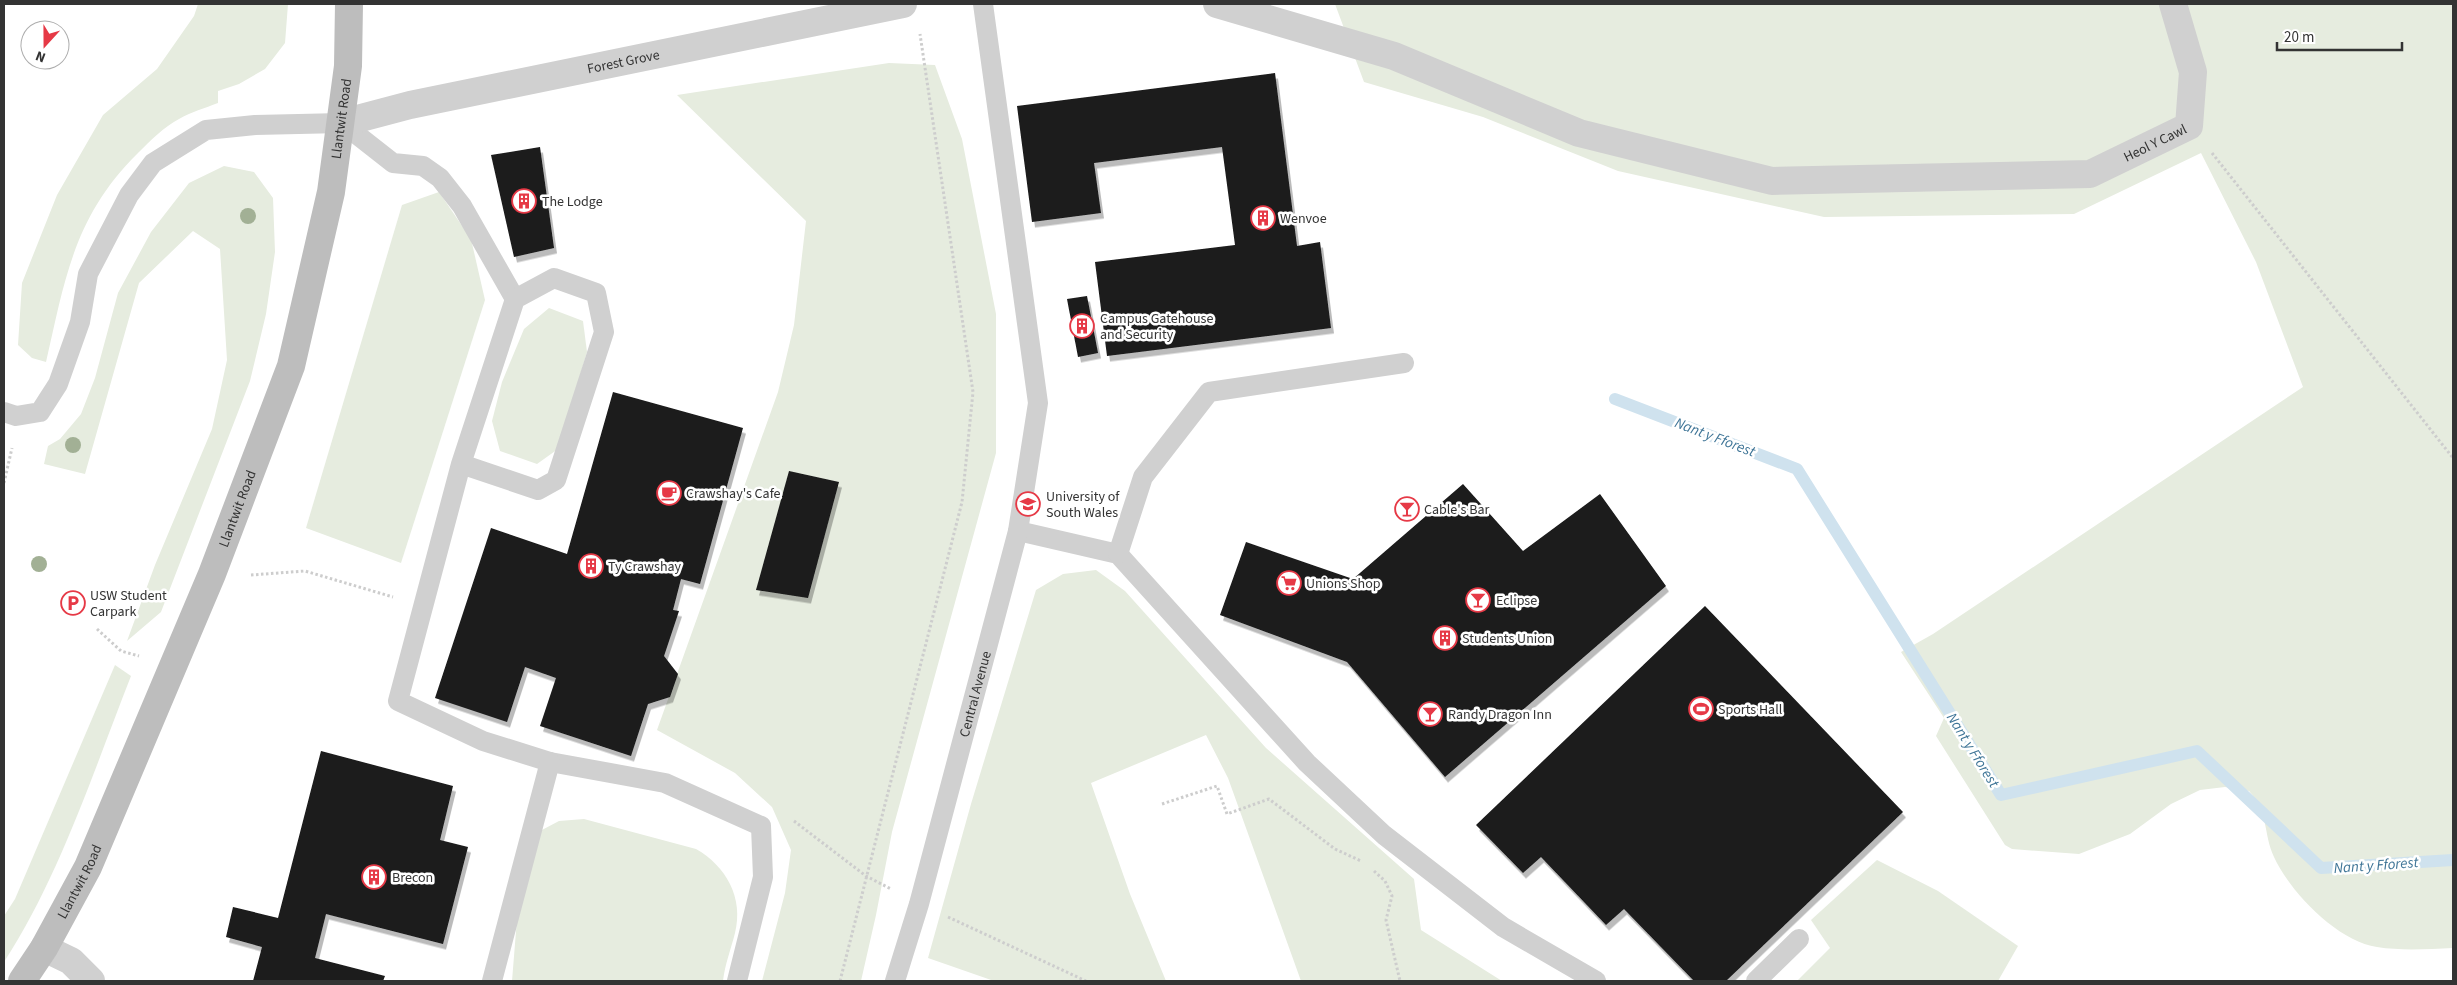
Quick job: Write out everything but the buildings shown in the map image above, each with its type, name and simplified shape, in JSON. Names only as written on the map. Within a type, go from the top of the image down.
[{"type":"main road","name":"Llantwit Road","points":[[22,981],[44,948],[88,867],[192,623],[291,366],[329,201],[342,123],[348,66],[348,4]]},
{"type":"street","name":"Forest Grove","points":[[342,123],[410,106],[904,4]]},
{"type":"street","name":"Heol Y Cawl","points":[[1217,4],[1394,56],[1579,133],[1772,182],[2090,174],[2189,126],[2193,72],[2173,4]]},
{"type":"street","points":[[44,948],[71,961],[91,981]]},
{"type":"lane","name":"Central Avenue","points":[[895,981],[919,904],[1018,531],[1038,403],[983,4]]},
{"type":"lane","points":[[4,412],[16,416],[40,412],[58,384],[80,322],[88,274],[129,195],[153,163],[206,130],[254,125],[342,123],[393,163],[423,166],[440,178],[462,206],[515,299]]},
{"type":"lane","points":[[461,464],[538,490],[556,480],[604,332],[596,293],[554,278],[515,299],[461,464],[398,701],[483,741],[550,762],[665,783],[760,826],[763,877],[737,981]]},
{"type":"lane","points":[[1118,554],[1143,477],[1208,392],[1404,363]]},
{"type":"lane","points":[[1018,531],[1118,554],[1307,762],[1384,835],[1503,927],[1596,981]]},
{"type":"lane","points":[[492,981],[550,762]]},
{"type":"lane","points":[[1756,981],[1799,939]]},
{"type":"path","points":[[840,981],[962,502],[974,392],[920,32]]},
{"type":"path","points":[[2189,126],[2453,458]]},
{"type":"path","points":[[4,483],[14,443]]},
{"type":"path","points":[[248,575],[305,571],[400,598]]},
{"type":"path","points":[[97,629],[121,651],[142,657]]},
{"type":"path","points":[[1162,804],[1217,786],[1226,814],[1269,799],[1335,849],[1363,861]]},
{"type":"path","points":[[1370,868],[1385,881],[1392,896],[1386,920],[1400,981]]},
{"type":"path","points":[[866,876],[919,904],[1086,981]]},
{"type":"shaded area","points":[[198,4],[288,4],[285,43],[265,69],[239,84],[218,91],[218,103],[188,114],[157,134],[116,177],[99,201],[75,250],[59,303],[46,362],[32,358],[18,345],[22,283],[57,195],[103,115],[157,69],[194,16]]},
{"type":"shaded area","points":[[1335,4],[2453,4],[2453,948],[2405,949],[2377,947],[2362,943],[2331,925],[2303,899],[2281,871],[2271,848],[2260,807],[2249,791],[2225,787],[2200,790],[2171,804],[2130,834],[2079,854],[2012,849],[2005,845],[1936,736],[1944,718],[1901,652],[1933,634],[2303,387],[2256,262],[2201,153],[2074,214],[1824,217],[1618,171],[1483,117],[1364,82]]},
{"type":"shaded area","points":[[889,63],[935,65],[962,139],[996,314],[996,453],[892,832],[861,981],[762,981],[785,893],[791,850],[772,807],[735,773],[657,730],[778,392],[794,325],[806,221],[677,95]]},
{"type":"shaded area","points":[[224,166],[254,172],[273,198],[275,252],[266,314],[250,381],[161,612],[127,641],[155,565],[212,429],[227,360],[220,249],[193,231],[139,283],[85,474],[44,464],[48,446],[60,439],[81,414],[95,378],[118,293],[151,232],[189,183]]},
{"type":"shaded area","points":[[439,192],[471,239],[485,300],[401,563],[306,528],[402,205]]},
{"type":"shaded area","points":[[549,308],[583,321],[587,352],[558,449],[537,464],[500,451],[492,421],[502,382],[524,329]]},
{"type":"shaded area","points":[[1096,570],[1125,591],[1266,748],[1414,879],[1421,930],[1502,981],[1301,981],[1228,778],[1206,735],[1091,783],[1130,894],[1166,981],[994,981],[928,958],[971,804],[1036,590],[1063,574]]},
{"type":"shaded area","points":[[115,665],[131,676],[59,859],[24,929],[4,962],[4,916],[15,899]]},
{"type":"shaded area","points":[[584,819],[696,849],[716,864],[730,884],[737,908],[735,933],[723,981],[512,981],[517,919],[540,831],[559,821]]},
{"type":"shaded area","points":[[1877,860],[1938,891],[2018,946],[1998,981],[1797,981],[1830,948],[1811,920]]},
{"type":"waterway","name":"Nant y Fforest","points":[[1615,399],[1797,469],[2001,795],[2197,751],[2321,868],[2453,860]]},
{"type":"place","name":"The Lodge","points":[[524,201]]},
{"type":"place","name":"Wenvoe","points":[[1263,218]]},
{"type":"place","name":"Campus Gatehouse and Security","points":[[1082,326]]},
{"type":"place","name":"Crawshay's Cafe","points":[[669,493]]},
{"type":"place","name":"University of South Wales","points":[[1028,504]]},
{"type":"place","name":"Cable's Bar","points":[[1407,509]]},
{"type":"place","name":"Ty Crawshay","points":[[591,566]]},
{"type":"place","name":"Unions Shop","points":[[1289,583]]},
{"type":"place","name":"Eclipse","points":[[1478,600]]},
{"type":"place","name":"USW Student Carpark","points":[[73,603]]},
{"type":"place","name":"Students Union","points":[[1445,638]]},
{"type":"place","name":"Sports Hall","points":[[1701,709]]},
{"type":"place","name":"Randy Dragon Inn","points":[[1430,714]]},
{"type":"place","name":"Brecon","points":[[374,877]]}]
